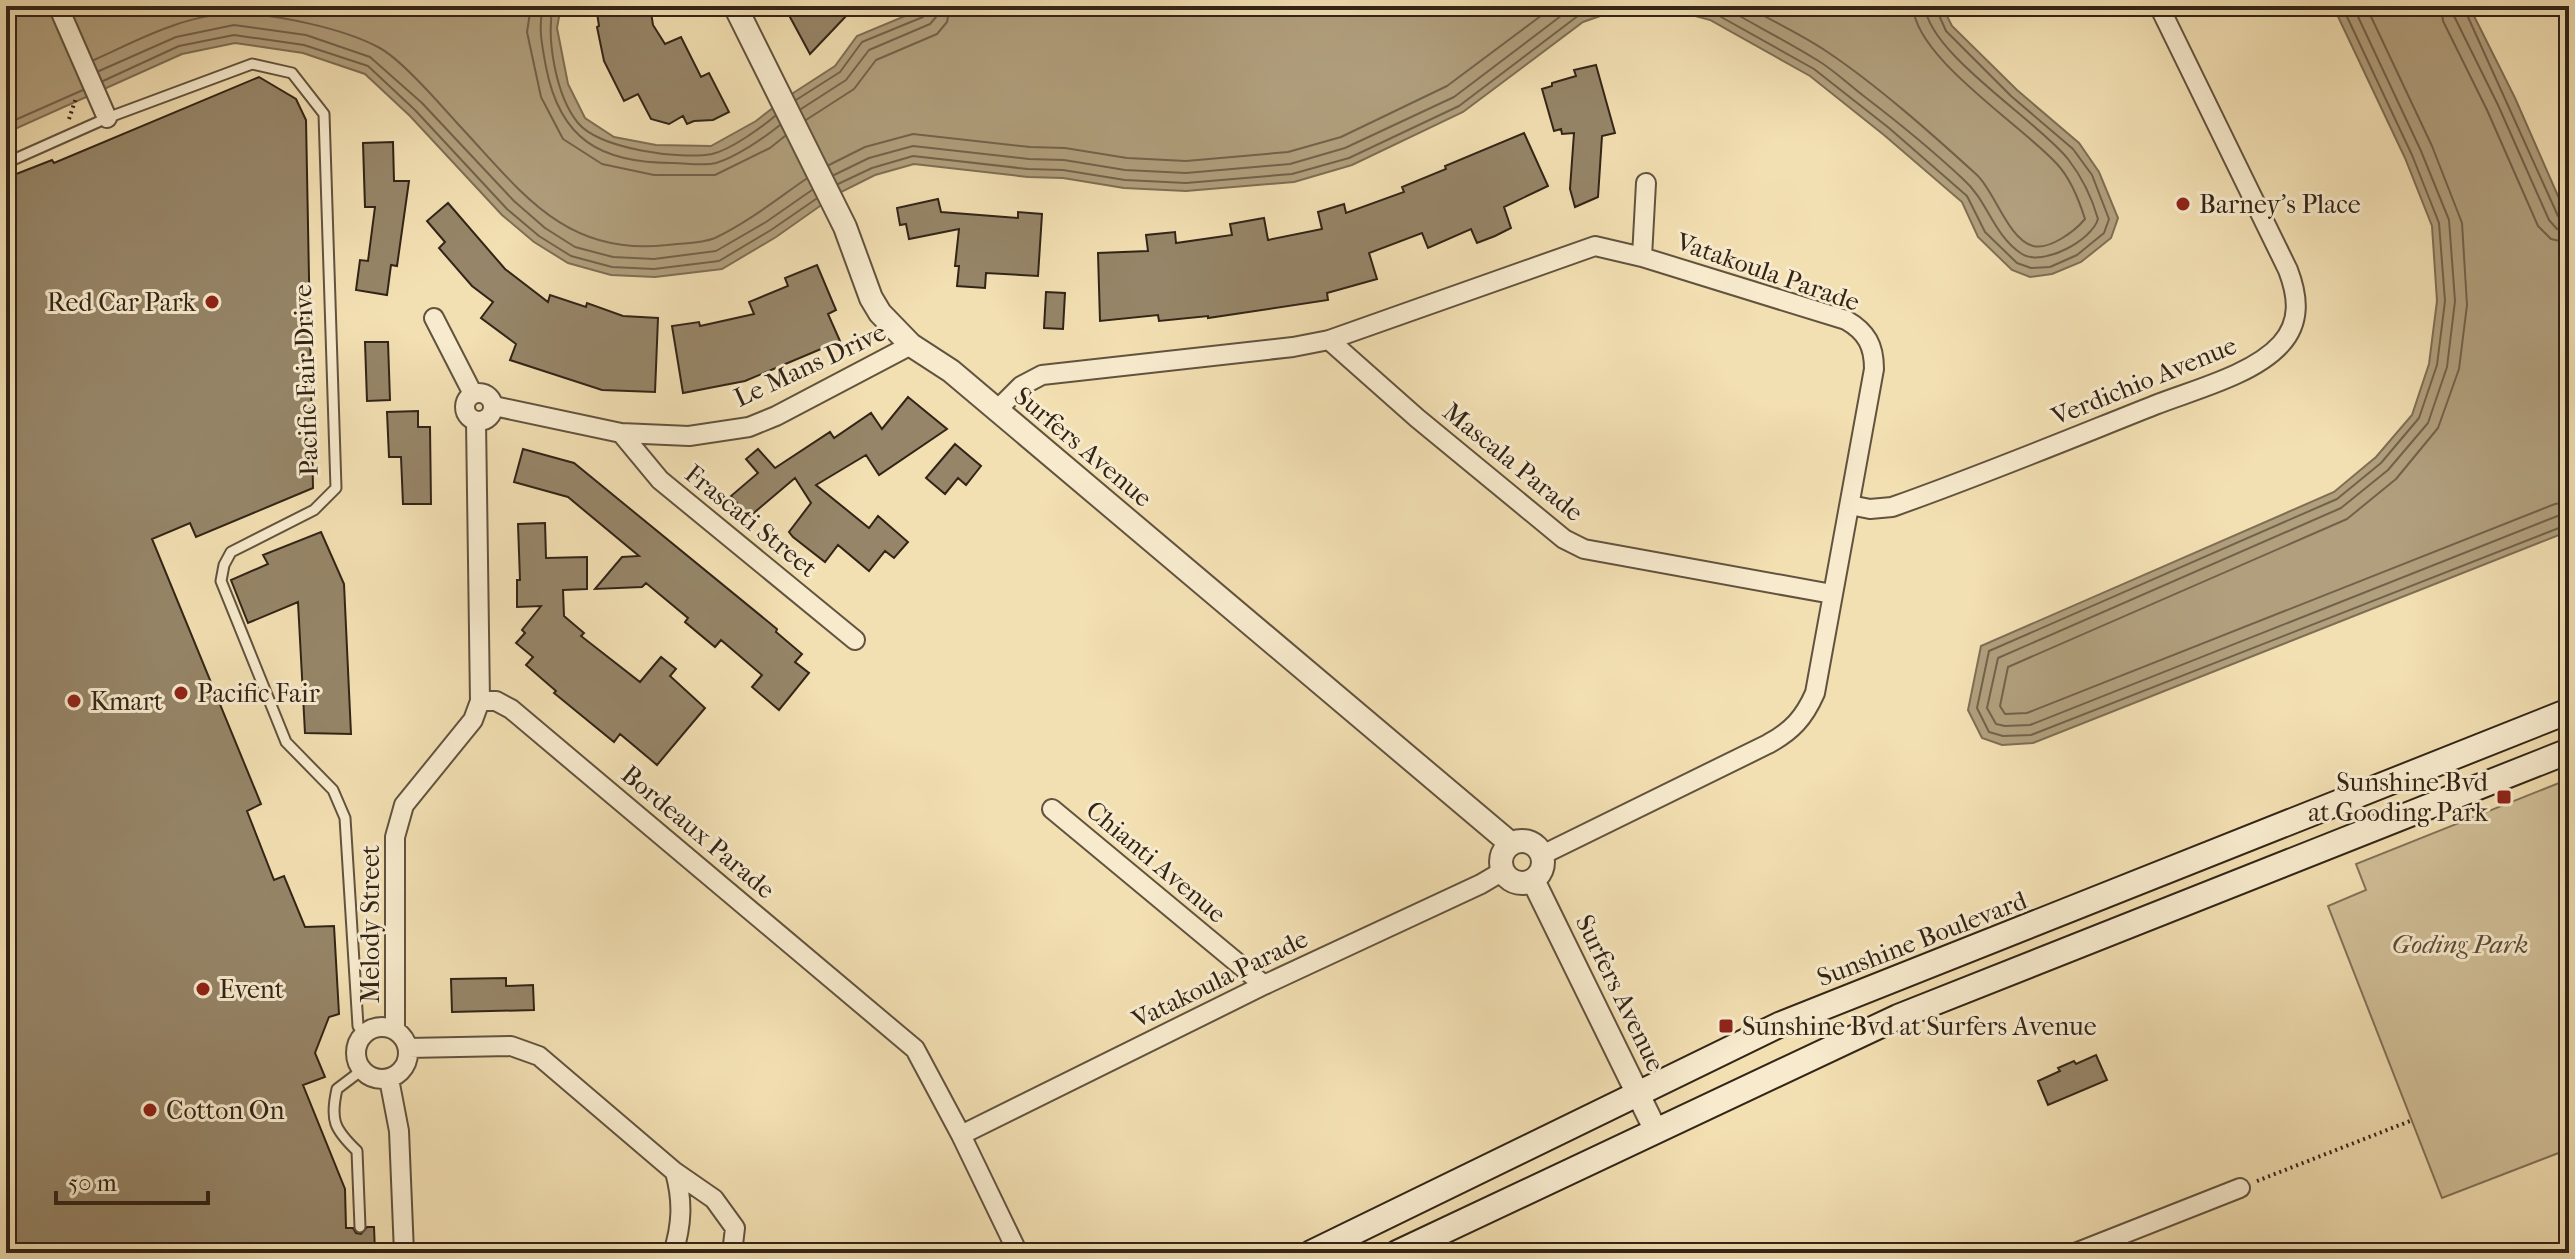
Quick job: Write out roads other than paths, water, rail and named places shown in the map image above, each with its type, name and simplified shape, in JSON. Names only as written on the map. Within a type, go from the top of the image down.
[{"type":"main road","name":"Sunshine Boulevard","points":[[1311,1253],[1348,1245],[1637,1092],[1779,1025],[2569,711]]},
{"type":"main road","points":[[1397,1253],[1898,1017],[2569,751]]},
{"type":"street","points":[[58,6],[107,118]]},
{"type":"street","name":"Surfers Avenue","points":[[735,6],[845,227],[871,298],[880,313],[911,345],[951,371],[1510,843]]},
{"type":"street","name":"Verdichio Avenue","points":[[1850,505],[1870,509],[1892,507],[2188,392],[2267,357],[2292,329],[2297,309],[2295,288],[2288,270],[2159,6]]},
{"type":"street","points":[[1642,257],[1646,183]]},
{"type":"street","name":"Vatakoula Parade","points":[[996,411],[1021,386],[1042,375],[1293,347],[1329,340],[1595,246],[1642,257],[1846,320],[1860,328],[1874,351],[1874,369],[1815,693],[1806,714],[1789,733],[1542,855]]},
{"type":"street","points":[[434,318],[473,394]]},
{"type":"street","name":"Mascala Parade","points":[[1329,340],[1417,418],[1564,539],[1584,549],[1832,594]]},
{"type":"street","name":"Le Mans Drive","points":[[494,406],[621,433],[689,436],[749,427],[776,416],[911,345]]},
{"type":"street","points":[[476,421],[488,418],[494,406],[486,395],[473,394],[468,399],[466,412],[476,421],[480,701]]},
{"type":"street","name":"Frascati Street","points":[[621,433],[660,480],[855,640]]},
{"type":"street","name":"Melody Street","points":[[395,1030],[395,837],[404,805],[473,720],[480,701]]},
{"type":"street","name":"Bordeaux Parade","points":[[480,701],[496,701],[511,709],[915,1049],[1018,1253]]},
{"type":"street","name":"Chianti Avenue","points":[[1052,809],[1264,985]]},
{"type":"street","points":[[1525,840],[1542,855],[1542,870],[1533,880],[1526,883],[1512,881],[1503,871],[1500,860],[1510,843],[1525,840]]},
{"type":"street","name":"Vatakoula Parade","points":[[961,1135],[1503,871]]},
{"type":"street","name":"Surfers Avenue","points":[[1533,880],[1656,1131]]},
{"type":"street","points":[[379,1026],[395,1030],[406,1040],[409,1056],[402,1070],[389,1079],[374,1079],[362,1070],[356,1047],[364,1033],[379,1026]]},
{"type":"street","points":[[408,1048],[511,1046],[539,1056],[675,1172],[714,1199],[735,1228],[732,1253]]},
{"type":"street","points":[[389,1079],[399,1131],[404,1253]]},
{"type":"street","points":[[673,1253],[681,1229],[681,1195],[675,1172]]},
{"type":"street","points":[[2075,1253],[2240,1188]]},
{"type":"lane","name":"Pacific Fair Drive","points":[[6,163],[107,118],[252,64],[292,73],[324,114],[336,488],[314,510],[231,552],[221,581],[286,742],[333,790],[345,818],[358,1026],[364,1033]]},
{"type":"lane","points":[[360,1227],[357,1151],[339,1133],[332,1111],[337,1089],[362,1070]]},
{"type":"water","points":[[6,6],[561,6],[557,28],[568,84],[585,118],[614,137],[656,145],[711,146],[756,121],[835,66],[857,36],[929,6],[1629,6],[1583,22],[1463,112],[1352,165],[1294,182],[1186,191],[1124,188],[1063,178],[914,164],[875,175],[837,194],[776,237],[722,269],[655,277],[611,275],[568,263],[534,242],[502,215],[410,116],[365,74],[303,53],[235,43],[182,54],[6,133]]},
{"type":"water","points":[[1659,6],[1942,6],[1952,26],[2017,90],[2079,143],[2099,172],[2118,218],[2111,238],[2081,262],[2052,274],[2030,277],[2012,270],[1978,237],[1962,202],[1810,76],[1710,20]]},
{"type":"water","points":[[2333,6],[2469,6],[2515,98],[2569,221],[2569,531],[2033,743],[2002,745],[1982,738],[1968,710],[1981,646],[2334,492],[2376,457],[2412,415],[2429,364],[2437,301],[2432,226],[2405,158]]},
{"type":"place","name":"Barney's Place","points":[[2183,204]]},
{"type":"place","name":"Red Car Park","points":[[212,302]]},
{"type":"place","name":"Pacific Fair","points":[[181,693]]},
{"type":"place","name":"Kmart","points":[[74,701]]},
{"type":"place","name":"Sunshine Bvd at Gooding Park","points":[[2504,797]]},
{"type":"place","name":"Event","points":[[203,989]]},
{"type":"place","name":"Sunshine Bvd at Surfers Avenue","points":[[1726,1026]]},
{"type":"place","name":"Cotton On","points":[[150,1110]]},
{"type":"park label","name":"Goding Park","points":[[2460,944]]}]
